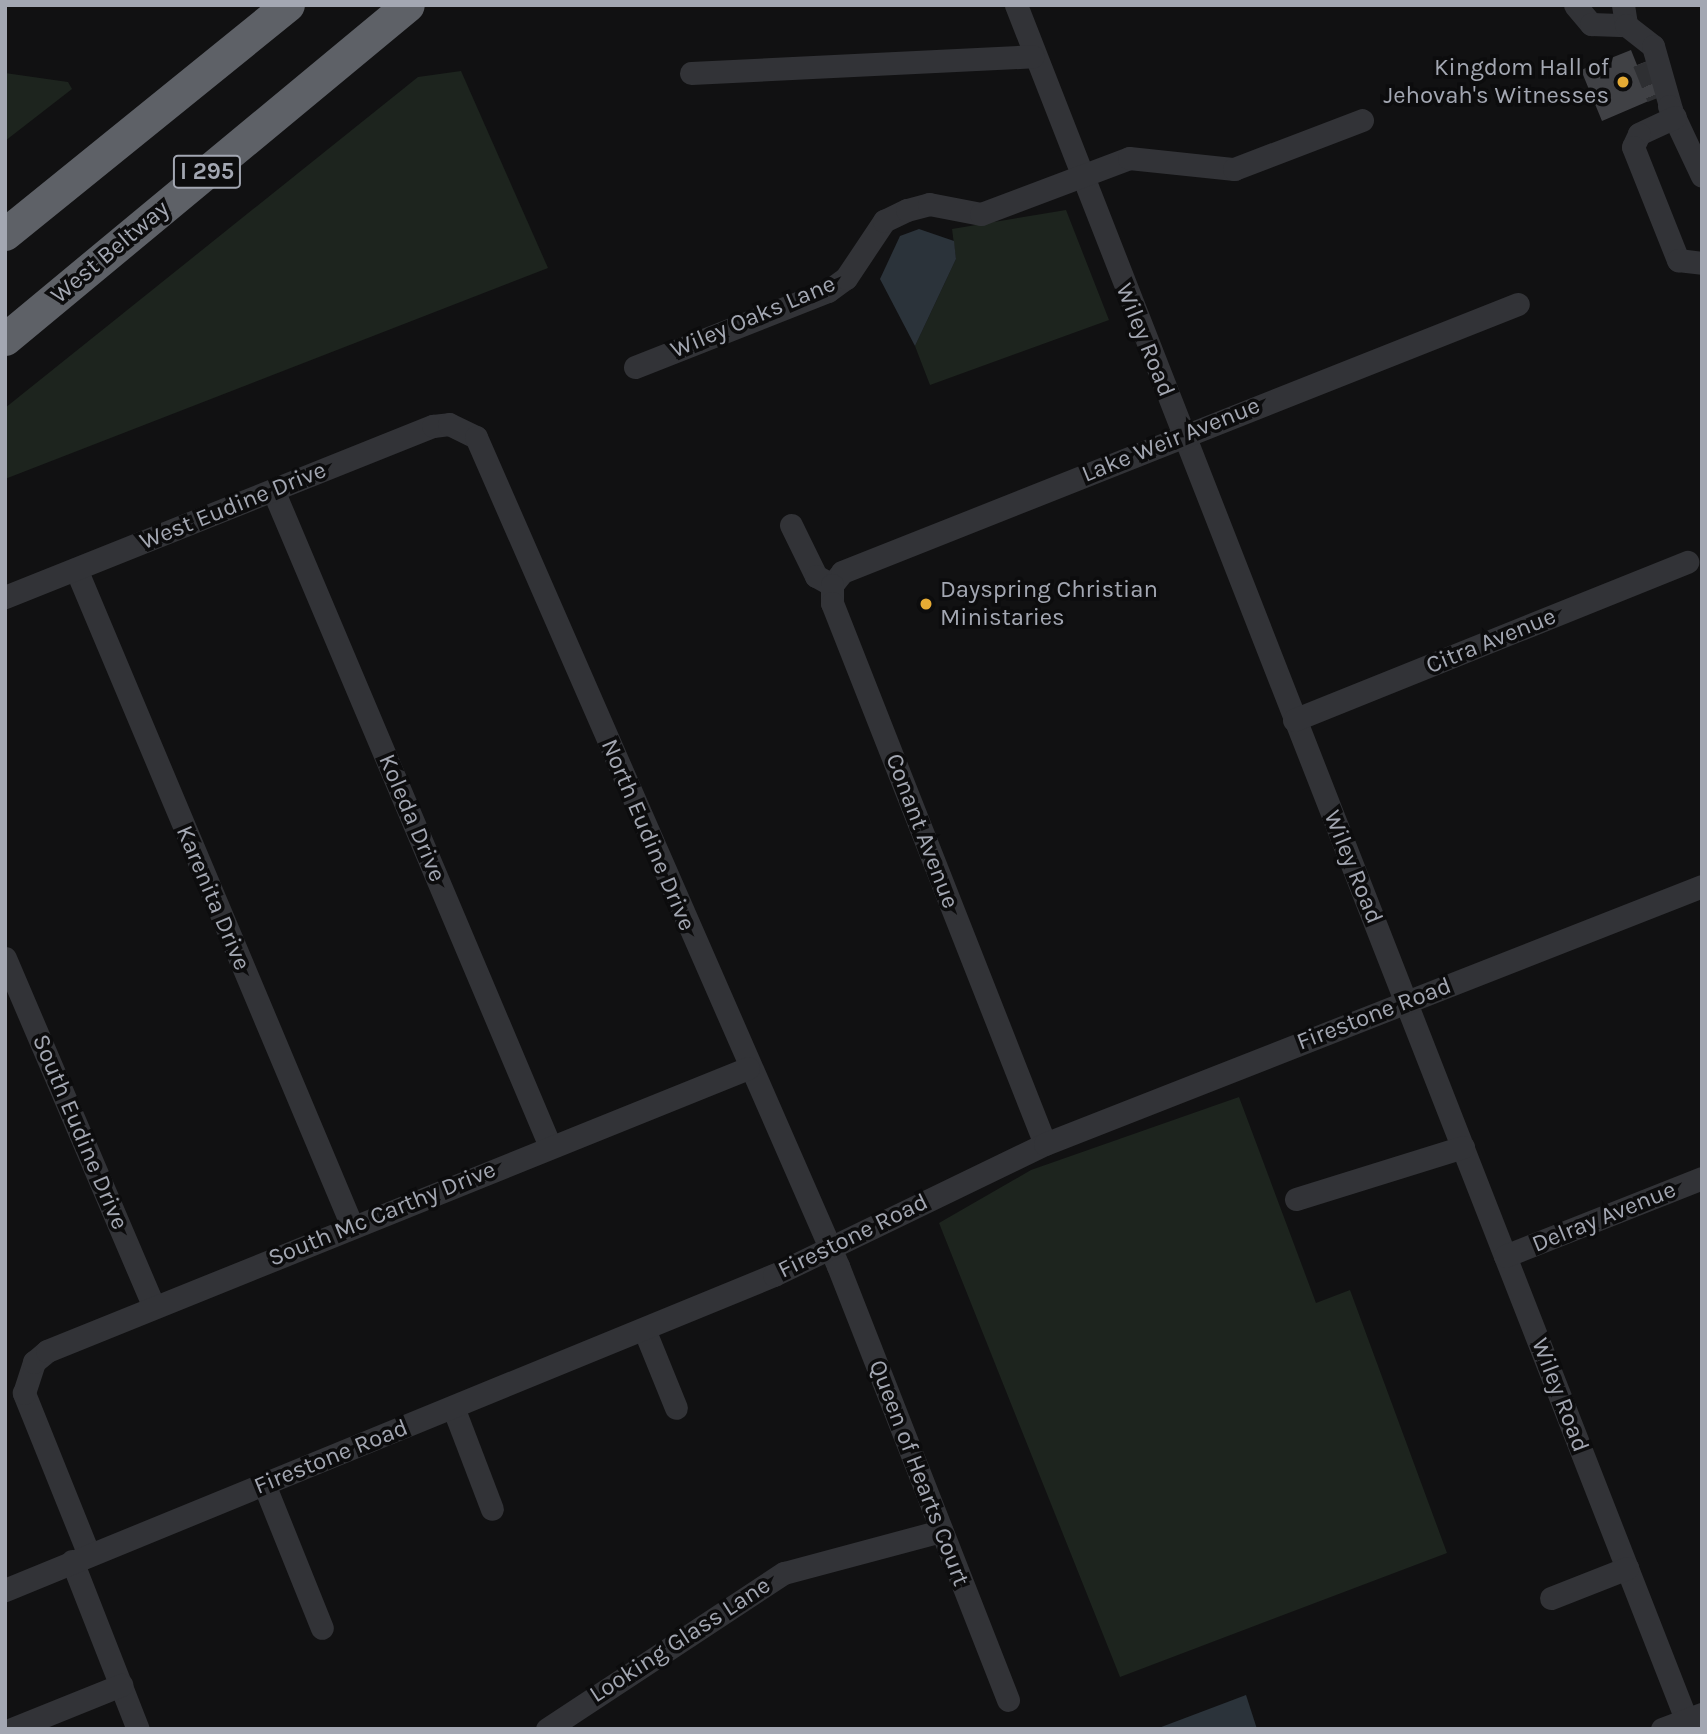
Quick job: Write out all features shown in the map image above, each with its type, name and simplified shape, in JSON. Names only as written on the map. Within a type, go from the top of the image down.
[{"type":"highway","points":[[5,234],[288,5]]},
{"type":"highway","name":"West Beltway","points":[[5,339],[408,5]]},
{"type":"street","name":"Wiley Road","points":[[1016,5],[1080,177],[1628,1568],[1693,1721]]},
{"type":"street","points":[[1575,5],[1591,24],[1630,23],[1653,46],[1668,108],[1702,176]]},
{"type":"street","points":[[1630,23],[1644,62]]},
{"type":"street","points":[[691,73],[1033,56]]},
{"type":"street","points":[[1668,108],[1639,134],[1633,147],[1678,260],[1702,263]]},
{"type":"street","name":"Wiley Oaks Lane","points":[[635,367],[828,291],[846,278],[884,221],[907,210],[929,204],[981,214],[1080,177],[1149,156],[1214,172],[1234,169],[1362,120]]},
{"type":"street","name":"Lake Weir Avenue","points":[[832,585],[842,572],[1518,304]]},
{"type":"street","name":"West Eudine Drive","points":[[5,597],[433,426],[463,428]]},
{"type":"street","name":"North Eudine Drive","points":[[463,428],[486,451],[826,1249]]},
{"type":"street","name":"Koleda Drive","points":[[273,490],[551,1146]]},
{"type":"street","points":[[791,525],[816,576],[832,585]]},
{"type":"street","name":"Citra Avenue","points":[[1294,720],[1687,562]]},
{"type":"street","name":"Karenita Drive","points":[[76,569],[352,1226]]},
{"type":"street","name":"Conant Avenue","points":[[832,585],[832,603],[1045,1144]]},
{"type":"street","name":"Firestone Road","points":[[5,1590],[644,1329],[826,1249],[1045,1144],[1702,886]]},
{"type":"street","name":"South Eudine Drive","points":[[5,958],[155,1307]]},
{"type":"street","name":"South Mc Carthy Drive","points":[[81,1558],[29,1409],[27,1376],[47,1351],[748,1068]]},
{"type":"street","points":[[1296,1199],[1463,1147]]},
{"type":"street","name":"Delray Avenue","points":[[1505,1256],[1702,1178]]},
{"type":"street","name":"Queen of Hearts Court","points":[[826,1249],[838,1266],[1008,1700]]},
{"type":"street","points":[[644,1329],[676,1408]]},
{"type":"street","points":[[453,1407],[492,1509]]},
{"type":"street","points":[[264,1484],[322,1628]]},
{"type":"street","name":"Looking Glass Lane","points":[[547,1729],[784,1573],[941,1531]]},
{"type":"street","points":[[81,1558],[121,1685],[138,1729]]},
{"type":"street","points":[[1551,1598],[1628,1568]]},
{"type":"street","points":[[12,1729],[121,1685]]},
{"type":"street","points":[[1662,1729],[1693,1721]]},
{"type":"shaded area","points":[[461,71],[548,268],[5,479],[5,408],[418,77]]},
{"type":"shaded area","points":[[5,73],[68,82],[72,89],[5,141]]},
{"type":"shaded area","points":[[1066,210],[1109,320],[930,385],[915,346],[956,259],[952,229]]},
{"type":"shaded area","points":[[919,229],[954,241],[956,259],[915,346],[880,279],[900,236]]},
{"type":"shaded area","points":[[1239,1097],[1316,1303],[1350,1290],[1447,1553],[1120,1677],[939,1223],[1031,1170]]},
{"type":"shaded area","points":[[1246,1695],[1257,1729],[1156,1729]]},
{"type":"building","name":"Kingdom Hall of Jehovah's Witnesses","points":[[1631,50],[1637,65],[1650,60],[1665,94],[1602,121],[1581,70]]},
{"type":"tunnel","points":[[1644,62],[1658,97]]},
{"type":"place","name":"Kingdom Hall of Jehovah's Witnesses","points":[[1623,82]]},
{"type":"place","name":"Dayspring Christian Ministaries","points":[[926,604]]}]
